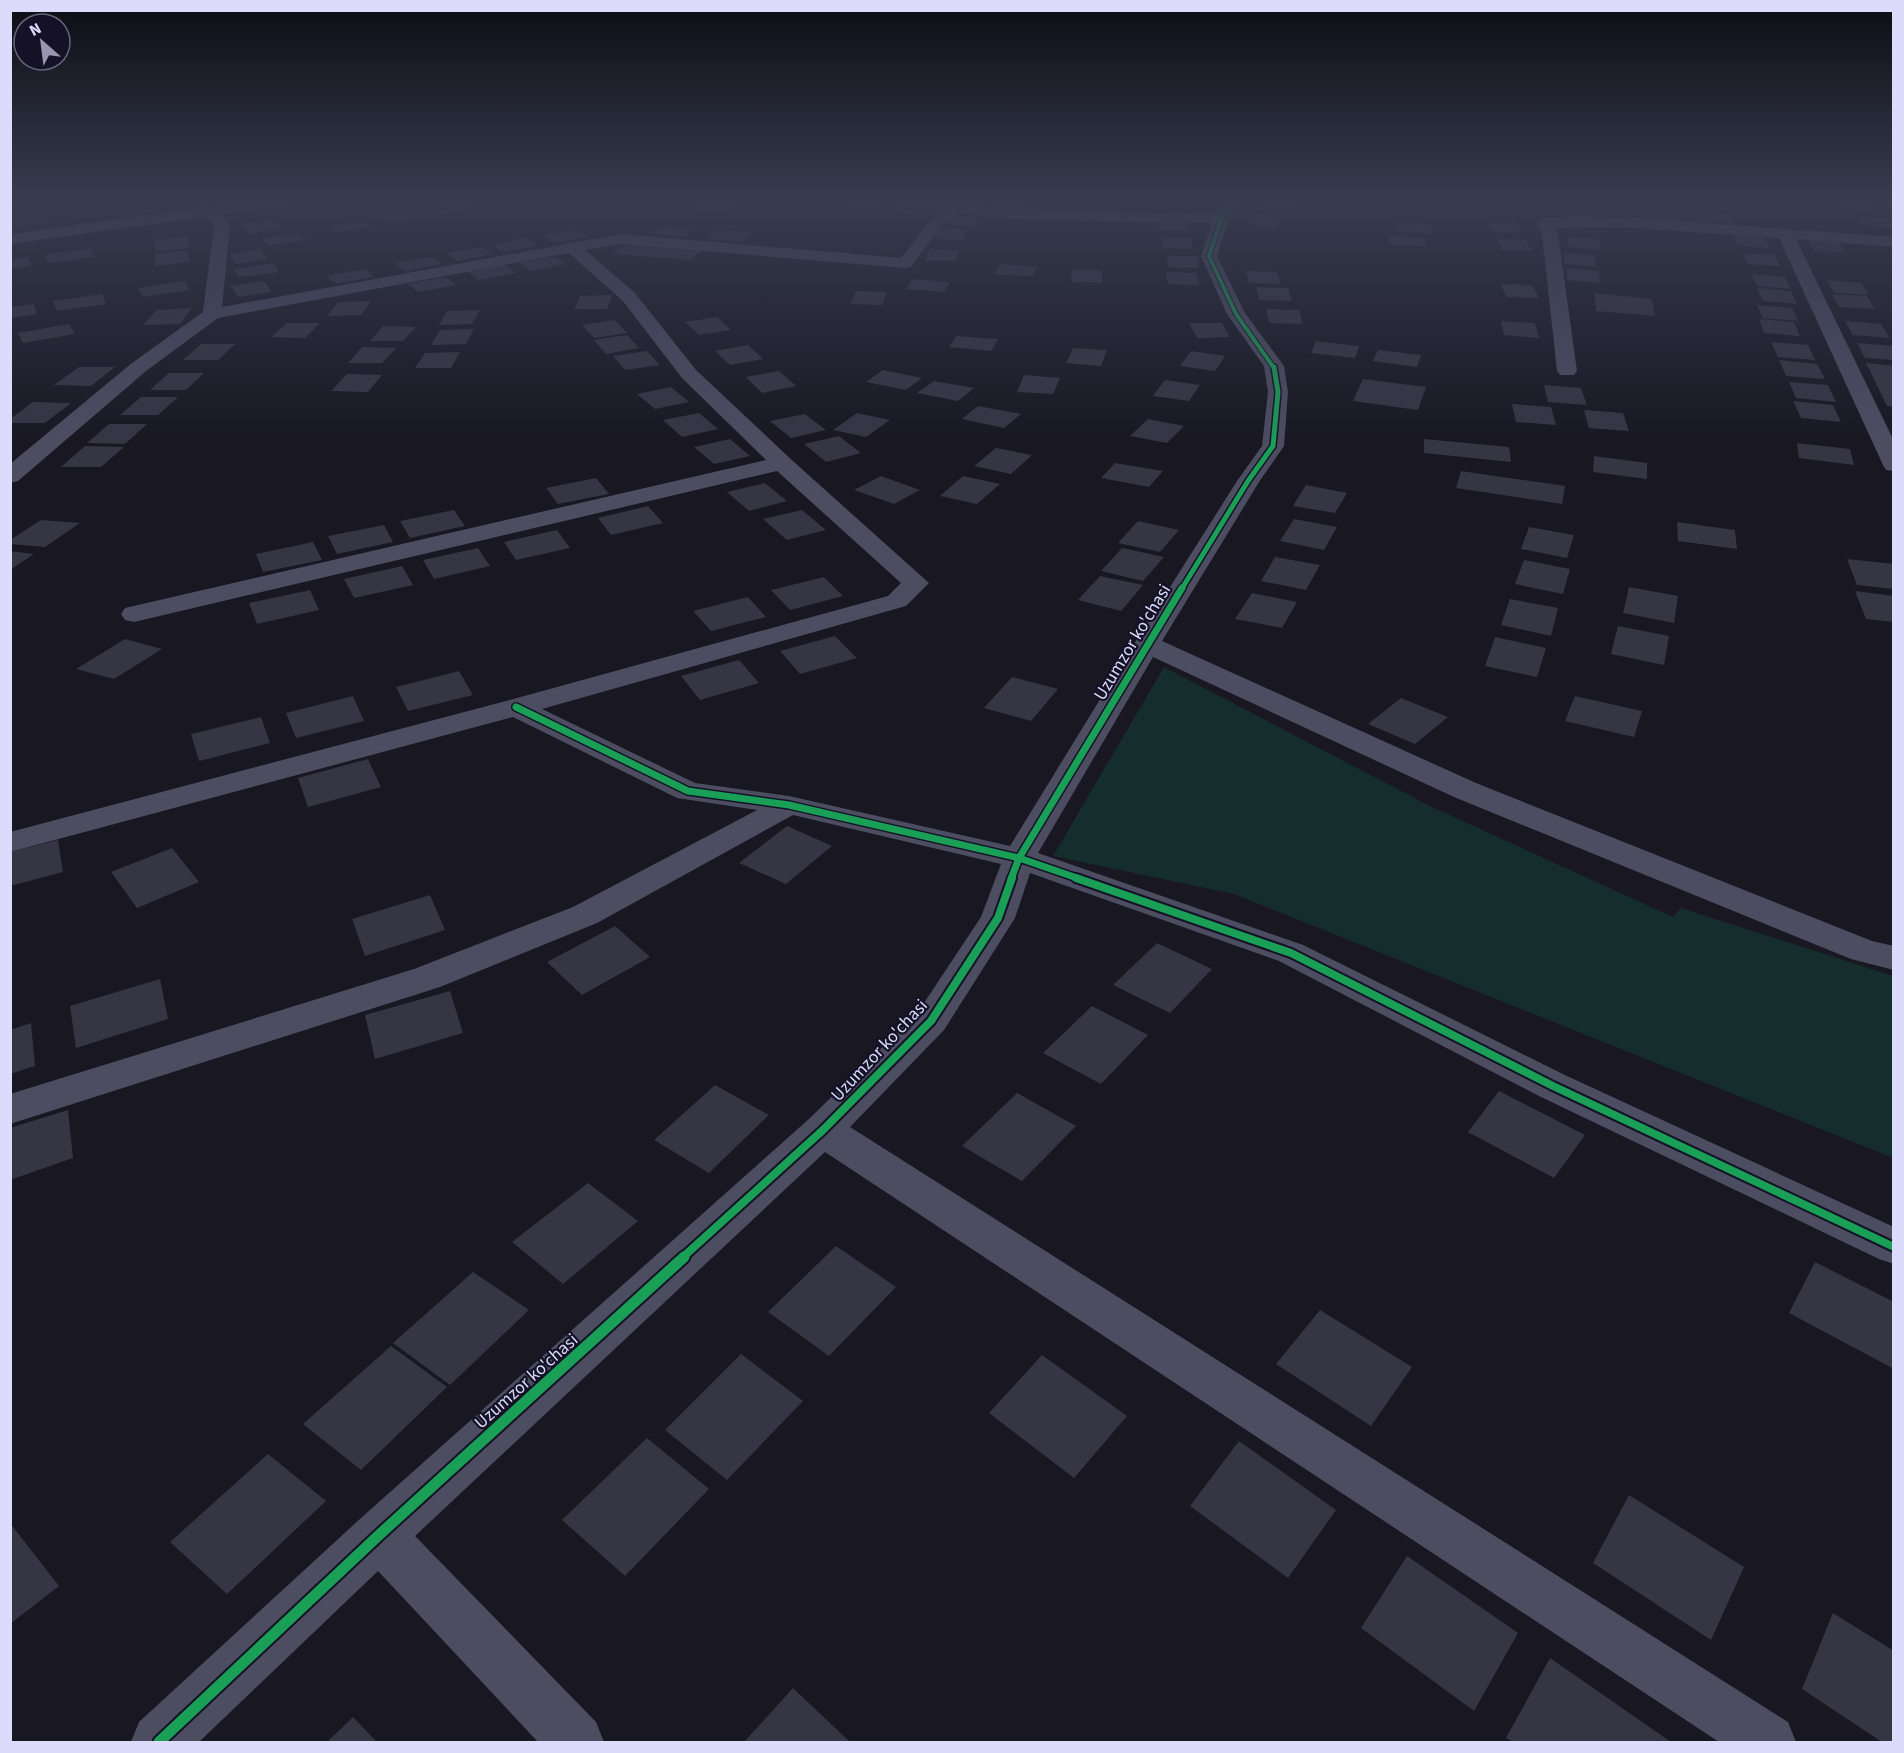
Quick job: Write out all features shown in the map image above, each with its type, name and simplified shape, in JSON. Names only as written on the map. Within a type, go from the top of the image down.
[{"type":"street","points":[[212,314],[216,280]]},
{"type":"street","points":[[10,476],[139,367],[212,314],[399,280]]},
{"type":"street","points":[[10,842],[516,707],[897,601],[916,584],[688,374],[629,297],[609,280]]},
{"type":"street","name":"Uzumzor ko'chasi","points":[[159,1743],[379,1535],[823,1130],[931,1021],[998,918],[1019,858],[1147,644],[1248,481],[1273,446],[1278,392],[1274,366],[1236,314],[1220,280]]},
{"type":"street","points":[[1556,280],[1567,371]]},
{"type":"street","points":[[1806,280],[1893,465]]},
{"type":"street","points":[[134,614],[782,463]]},
{"type":"street","points":[[1147,644],[1465,790],[1852,946],[1893,958]]},
{"type":"street","points":[[516,707],[688,791],[789,805],[1019,858],[1291,953],[1553,1086],[1893,1247]]},
{"type":"street","points":[[10,1109],[427,978],[585,915],[789,805]]},
{"type":"street","points":[[823,1130],[1768,1743]]},
{"type":"street","points":[[379,1535],[576,1743]]},
{"type":"green space","points":[[1164,667],[1430,806],[1673,917],[1681,908],[1893,976],[1893,1158],[1234,894],[1053,856]]},
{"type":"building","points":[[331,280],[359,280],[336,284]]},
{"type":"building","points":[[430,280],[449,280],[456,285],[418,292],[408,284]]},
{"type":"building","points":[[912,280],[950,282],[944,292],[906,289]]},
{"type":"building","points":[[1071,280],[1102,280],[1102,283],[1071,282]]},
{"type":"building","points":[[1167,280],[1198,280],[1199,285],[1168,284]]},
{"type":"building","points":[[1248,280],[1280,280],[1281,284],[1249,283]]},
{"type":"building","points":[[1567,280],[1600,280],[1600,283]]},
{"type":"building","points":[[1754,280],[1786,280],[1791,289],[1757,286]]},
{"type":"building","points":[[1827,280],[1861,283],[1869,295],[1834,293]]},
{"type":"building","points":[[185,281],[190,290],[143,297],[138,288]]},
{"type":"building","points":[[264,281],[272,292],[238,297],[231,286]]},
{"type":"building","points":[[1500,284],[1532,285],[1539,298],[1507,297]]},
{"type":"building","points":[[1256,287],[1288,288],[1292,301],[1259,300]]},
{"type":"building","points":[[1757,288],[1791,291],[1797,304],[1763,301]]},
{"type":"building","points":[[856,291],[887,292],[882,305],[850,304]]},
{"type":"building","points":[[1594,293],[1652,299],[1655,316],[1596,311]]},
{"type":"building","points":[[102,294],[106,304],[57,311],[53,301]]},
{"type":"building","points":[[1832,294],[1867,296],[1875,309],[1839,307]]},
{"type":"building","points":[[612,295],[607,309],[574,309],[580,296]]},
{"type":"building","points":[[371,301],[361,315],[327,316],[338,302]]},
{"type":"building","points":[[34,304],[37,314],[10,318],[10,307]]},
{"type":"building","points":[[1757,305],[1792,308],[1798,321],[1763,318]]},
{"type":"building","points":[[192,308],[180,324],[143,325],[157,310]]},
{"type":"building","points":[[1266,309],[1299,310],[1303,324],[1269,323]]},
{"type":"building","points":[[480,310],[472,324],[439,325],[447,311]]},
{"type":"building","points":[[717,317],[731,330],[699,335],[685,322]]},
{"type":"building","points":[[1759,319],[1794,322],[1800,336],[1764,333]]},
{"type":"building","points":[[615,320],[627,333],[594,338],[582,325]]},
{"type":"building","points":[[1501,321],[1535,323],[1539,338],[1504,335]]},
{"type":"building","points":[[1845,321],[1881,324],[1890,338],[1853,335]]},
{"type":"building","points":[[287,323],[320,323],[305,338],[271,337]]},
{"type":"building","points":[[1189,323],[1222,323],[1230,337],[1197,338]]},
{"type":"building","points":[[69,324],[75,334],[23,343],[18,333]]},
{"type":"building","points":[[383,326],[416,327],[403,341],[370,341]]},
{"type":"building","points":[[474,329],[466,344],[431,345],[440,330]]},
{"type":"building","points":[[627,335],[639,348],[606,354],[594,340]]},
{"type":"building","points":[[956,336],[998,339],[991,351],[949,347]]},
{"type":"building","points":[[1316,341],[1359,346],[1355,358],[1311,353]]},
{"type":"building","points":[[1771,342],[1808,345],[1815,360],[1778,357]]},
{"type":"building","points":[[1857,343],[1894,346],[1894,360],[1865,358]]},
{"type":"building","points":[[201,344],[235,344],[218,360],[183,360]]},
{"type":"building","points":[[748,345],[763,359],[730,365],[715,351]]},
{"type":"building","points":[[362,347],[396,348],[382,363],[348,363]]},
{"type":"building","points":[[1073,348],[1107,350],[1101,366],[1066,363]]},
{"type":"building","points":[[1378,350],[1421,355],[1417,367],[1373,361]]},
{"type":"building","points":[[647,351],[660,365],[625,370],[613,356]]},
{"type":"building","points":[[1191,351],[1225,356],[1215,371],[1180,366]]},
{"type":"building","points":[[460,352],[451,368],[415,368],[425,353]]},
{"type":"building","points":[[1779,360],[1817,364],[1825,379],[1786,376]]},
{"type":"building","points":[[1866,363],[1894,366],[1894,407],[1887,406]]},
{"type":"building","points":[[79,367],[115,367],[91,386],[54,385]]},
{"type":"building","points":[[883,370],[922,378],[906,390],[866,382]]},
{"type":"building","points":[[779,371],[796,386],[762,393],[746,377]]},
{"type":"building","points":[[169,373],[204,373],[186,390],[150,390]]},
{"type":"building","points":[[347,374],[382,375],[368,392],[331,391]]},
{"type":"building","points":[[1024,375],[1060,378],[1053,394],[1017,392]]},
{"type":"building","points":[[1363,379],[1426,387],[1418,410],[1353,401]]},
{"type":"building","points":[[1165,380],[1200,385],[1189,401],[1153,396]]},
{"type":"building","points":[[934,381],[974,388],[958,401],[917,393]]},
{"type":"building","points":[[1789,382],[1828,385],[1836,402],[1796,398]]},
{"type":"building","points":[[1544,385],[1581,388],[1587,405],[1548,402]]},
{"type":"building","points":[[671,387],[689,402],[655,409],[637,394]]},
{"type":"building","points":[[141,397],[178,397],[158,415],[120,415]]},
{"type":"building","points":[[1793,401],[1833,405],[1841,422],[1801,418]]},
{"type":"building","points":[[33,402],[71,403],[45,423],[10,423],[10,419]]},
{"type":"building","points":[[1512,404],[1551,407],[1556,425],[1516,422]]},
{"type":"building","points":[[978,406],[1021,414],[1004,428],[962,419]]},
{"type":"building","points":[[1584,410],[1623,413],[1629,431],[1589,428]]},
{"type":"building","points":[[699,413],[718,429],[682,437],[663,420]]},
{"type":"building","points":[[857,413],[890,420],[866,437],[833,430]]},
{"type":"building","points":[[805,414],[826,430],[791,438],[770,421]]},
{"type":"building","points":[[1148,419],[1184,426],[1167,443],[1130,436]]},
{"type":"building","points":[[109,424],[147,424],[125,444],[87,443]]},
{"type":"building","points":[[839,436],[861,453],[826,462],[804,444]]},
{"type":"building","points":[[730,439],[750,456],[714,464],[694,447]]},
{"type":"building","points":[[1424,439],[1509,447],[1511,462],[1424,453]]},
{"type":"building","points":[[1797,443],[1850,449],[1854,465],[1799,458]]},
{"type":"building","points":[[85,446],[124,447],[101,467],[61,467]]},
{"type":"building","points":[[996,448],[1032,455],[1011,474],[974,466]]},
{"type":"building","points":[[1594,456],[1647,463],[1647,479],[1593,472]]},
{"type":"building","points":[[1115,463],[1163,471],[1149,487],[1101,478]]},
{"type":"building","points":[[1461,471],[1565,486],[1562,504],[1456,488]]},
{"type":"building","points":[[881,476],[920,490],[894,504],[854,490]]},
{"type":"building","points":[[963,476],[1000,484],[977,504],[940,496]]},
{"type":"building","points":[[596,478],[609,494],[558,504],[546,488]]},
{"type":"building","points":[[765,483],[787,501],[749,511],[727,492]]},
{"type":"building","points":[[1306,485],[1347,493],[1335,513],[1293,506]]},
{"type":"building","points":[[648,506],[663,523],[611,535],[598,518]]},
{"type":"building","points":[[454,510],[465,526],[410,538],[400,521]]},
{"type":"building","points":[[802,510],[826,530],[787,540],[763,519]]},
{"type":"building","points":[[1294,519],[1337,527],[1324,550],[1280,541]]},
{"type":"building","points":[[41,520],[80,523],[45,547],[10,544],[10,540]]},
{"type":"building","points":[[1138,521],[1179,530],[1160,552],[1118,543]]},
{"type":"building","points":[[1677,522],[1735,530],[1737,549],[1678,541]]},
{"type":"building","points":[[384,525],[393,542],[337,554],[328,536]]},
{"type":"building","points":[[1529,527],[1574,535],[1567,558],[1521,549]]},
{"type":"building","points":[[557,530],[570,548],[516,560],[504,542]]},
{"type":"building","points":[[313,542],[322,560],[263,572],[256,554]]},
{"type":"building","points":[[478,548],[490,566],[434,579],[423,560]]},
{"type":"building","points":[[1122,548],[1164,557],[1143,581],[1101,571]]},
{"type":"building","points":[[10,551],[34,554],[10,570]]},
{"type":"building","points":[[1275,557],[1320,565],[1306,590],[1261,581]]},
{"type":"building","points":[[1847,559],[1894,564],[1894,589],[1857,585]]},
{"type":"building","points":[[1524,560],[1570,569],[1563,594],[1515,584]]},
{"type":"building","points":[[402,566],[413,585],[354,598],[344,579]]},
{"type":"building","points":[[1100,576],[1143,585],[1121,611],[1078,600]]},
{"type":"building","points":[[824,577],[843,596],[790,610],[771,590]]},
{"type":"building","points":[[1629,587],[1678,596],[1674,623],[1623,613]]},
{"type":"building","points":[[310,590],[319,610],[257,624],[249,603]]},
{"type":"building","points":[[1855,591],[1894,596],[1894,622],[1866,619]]},
{"type":"building","points":[[1252,593],[1297,602],[1282,628],[1235,619]]},
{"type":"building","points":[[748,597],[766,617],[711,631],[693,611]]},
{"type":"building","points":[[1510,599],[1558,608],[1551,636],[1501,625]]},
{"type":"building","points":[[1618,626],[1669,636],[1664,665],[1611,654]]},
{"type":"building","points":[[835,636],[857,658],[800,674],[780,651]]},
{"type":"building","points":[[1495,637],[1546,648],[1537,677],[1485,666]]},
{"type":"building","points":[[125,639],[162,649],[114,679],[76,669]]},
{"type":"building","points":[[739,660],[759,683],[700,700],[681,676]]},
{"type":"building","points":[[459,671],[473,695],[408,711],[396,687]]},
{"type":"building","points":[[1012,677],[1058,689],[1031,721],[984,708]]},
{"type":"building","points":[[353,696],[364,721],[296,738],[286,713]]},
{"type":"building","points":[[1575,696],[1642,711],[1634,737],[1565,721]]},
{"type":"building","points":[[1401,698],[1448,717],[1415,744],[1368,724]]},
{"type":"building","points":[[261,717],[270,743],[199,761],[191,734]]},
{"type":"building","points":[[368,759],[381,787],[308,807],[298,778]]},
{"type":"building","points":[[787,826],[832,846],[786,884],[739,863]]},
{"type":"building","points":[[58,840],[63,872],[10,886],[10,852]]},
{"type":"building","points":[[172,848],[199,882],[137,908],[111,872]]},
{"type":"building","points":[[430,895],[445,930],[365,956],[352,919]]},
{"type":"building","points":[[615,926],[650,957],[582,995],[547,962]]},
{"type":"building","points":[[1157,943],[1212,969],[1170,1013],[1113,985]]},
{"type":"building","points":[[160,979],[168,1019],[76,1048],[70,1006]]},
{"type":"building","points":[[450,991],[463,1033],[375,1059],[365,1015]]},
{"type":"building","points":[[1092,1006],[1148,1035],[1101,1084],[1043,1053]]},
{"type":"building","points":[[31,1023],[35,1066],[10,1074],[10,1030]]},
{"type":"building","points":[[715,1085],[769,1115],[709,1173],[654,1140]]},
{"type":"building","points":[[1499,1091],[1585,1135],[1554,1178],[1468,1132]]},
{"type":"building","points":[[1017,1093],[1076,1126],[1022,1181],[962,1146]]},
{"type":"building","points":[[68,1110],[73,1158],[10,1180],[10,1128]]},
{"type":"building","points":[[588,1183],[638,1221],[563,1284],[512,1242]]},
{"type":"building","points":[[836,1246],[896,1287],[829,1356],[768,1312]]},
{"type":"building","points":[[1815,1262],[1894,1302],[1894,1369],[1789,1313]]},
{"type":"building","points":[[473,1272],[529,1310],[450,1385],[393,1343]]},
{"type":"building","points":[[1320,1310],[1412,1367],[1371,1426],[1276,1364]]},
{"type":"building","points":[[391,1346],[447,1387],[361,1470],[303,1424]]},
{"type":"building","points":[[741,1354],[803,1401],[727,1480],[665,1430]]},
{"type":"building","points":[[1042,1355],[1127,1416],[1074,1478],[989,1413]]},
{"type":"building","points":[[647,1438],[709,1489],[625,1576],[562,1520]]},
{"type":"building","points":[[1239,1441],[1336,1510],[1288,1578],[1190,1506]]},
{"type":"building","points":[[268,1454],[326,1501],[227,1594],[170,1542]]},
{"type":"building","points":[[1629,1495],[1744,1567],[1711,1640],[1593,1563]]},
{"type":"building","points":[[10,1523],[59,1586],[10,1624]]},
{"type":"building","points":[[1407,1556],[1518,1633],[1474,1711],[1361,1628]]},
{"type":"building","points":[[1833,1613],[1894,1651],[1894,1742],[1882,1742],[1802,1689]]},
{"type":"building","points":[[1550,1658],[1671,1742],[1513,1742],[1506,1738]]},
{"type":"building","points":[[793,1688],[850,1742],[744,1742]]},
{"type":"building","points":[[353,1717],[377,1742],[327,1742]]},
{"type":"cycle path","points":[[159,1742],[379,1535],[823,1130],[931,1021],[998,918],[1019,858],[1147,644],[1248,481],[1273,446],[1278,392],[1274,366],[1236,314],[1220,280]]},
{"type":"cycle path","points":[[516,707],[688,791],[789,805],[1019,858],[1291,953],[1553,1086],[1894,1247]]}]
